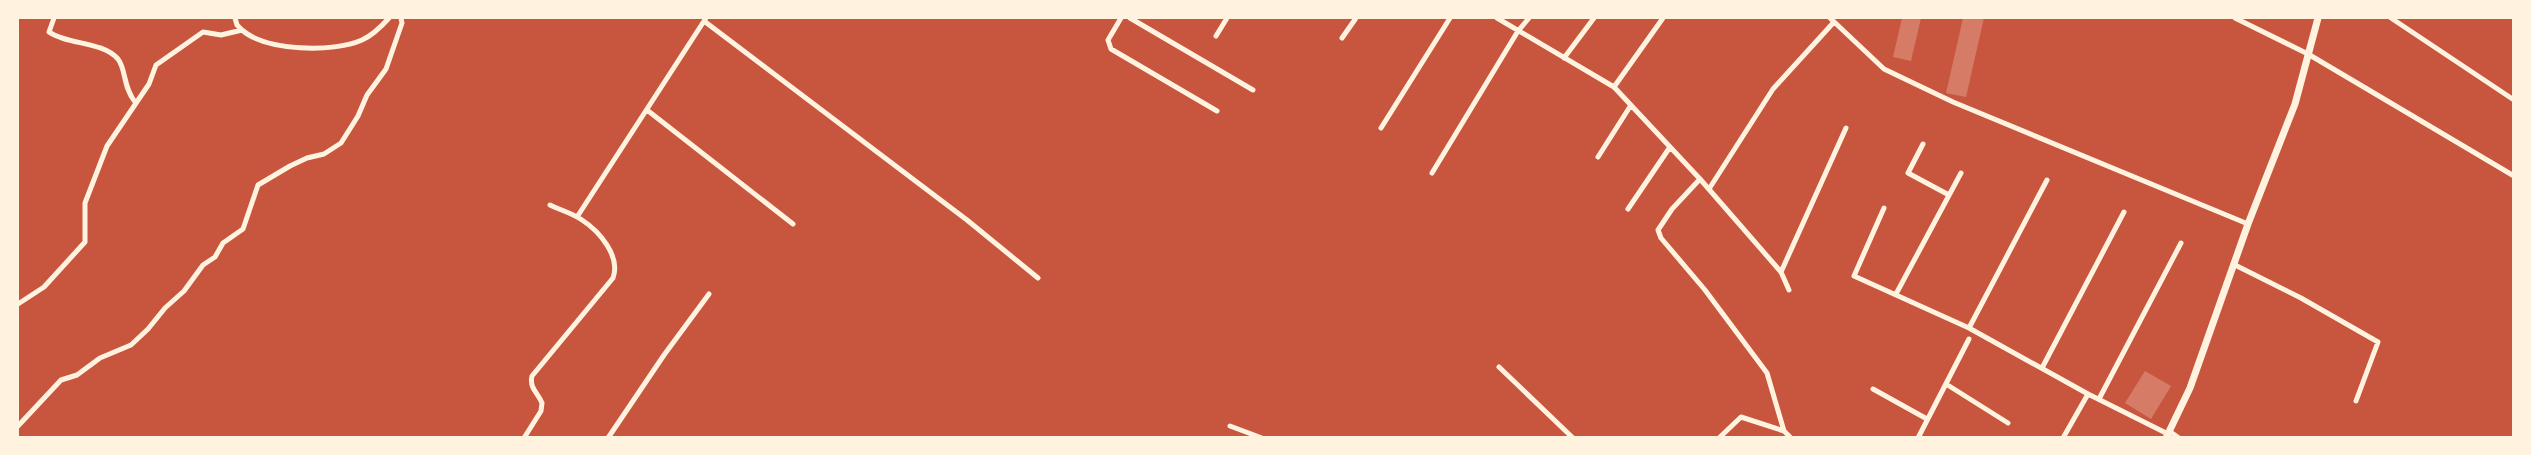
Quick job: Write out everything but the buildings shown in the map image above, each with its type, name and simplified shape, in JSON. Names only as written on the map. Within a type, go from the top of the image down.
[{"type":"street","points":[[54,18],[49,32],[101,50],[117,58],[121,64],[128,93],[135,102]]},
{"type":"street","points":[[235,18],[237,26],[257,40],[286,47],[332,47],[352,44],[368,37],[389,18]]},
{"type":"street","points":[[18,426],[60,380],[77,375],[100,358],[131,344],[153,324],[165,308],[184,292],[202,265],[215,257],[223,243],[243,229],[258,185],[290,166],[308,158],[324,154],[341,143],[358,116],[367,95],[386,69],[402,18]]},
{"type":"street","points":[[1120,18],[1108,40],[1111,49],[1217,111]]},
{"type":"street","points":[[1130,18],[1253,90]]},
{"type":"street","points":[[1216,36],[1228,18]]},
{"type":"street","points":[[1342,38],[1356,18]]},
{"type":"street","points":[[1381,128],[1450,18]]},
{"type":"street","points":[[1497,18],[1614,87],[1700,179],[1781,272],[1789,290]]},
{"type":"street","points":[[1432,173],[1518,31],[1529,18]]},
{"type":"street","points":[[1564,58],[1594,18]]},
{"type":"street","points":[[1614,87],[1664,18]]},
{"type":"street","points":[[2235,18],[2308,54],[2514,176]]},
{"type":"street","points":[[2168,434],[2190,388],[2233,264],[2295,104],[2318,18]]},
{"type":"street","points":[[2391,18],[2514,100]]},
{"type":"street","points":[[577,217],[705,19],[967,220],[1038,278]]},
{"type":"street","points":[[1709,189],[1773,89],[1832,20],[1884,69],[1953,102],[2248,224]]},
{"type":"street","points":[[18,304],[44,287],[85,242],[86,226],[84,211],[89,191],[107,146],[149,84],[156,65],[203,32],[221,36],[242,30]]},
{"type":"street","points":[[1598,157],[1631,105]]},
{"type":"street","points":[[646,110],[793,224]]},
{"type":"street","points":[[1781,272],[1846,128]]},
{"type":"street","points":[[1922,144],[1908,173],[1949,195]]},
{"type":"street","points":[[1628,209],[1670,147]]},
{"type":"street","points":[[1896,294],[1961,173]]},
{"type":"street","points":[[1700,179],[1672,209],[1658,230],[1661,238],[1705,290],[1767,373],[1784,431]]},
{"type":"street","points":[[1969,328],[2047,180]]},
{"type":"street","points":[[524,438],[541,411],[542,403],[530,382],[532,376],[615,273],[615,262],[606,245],[587,224],[577,217],[550,205]]},
{"type":"street","points":[[1884,208],[1854,276],[1969,328],[2088,394],[2179,438]]},
{"type":"street","points":[[2042,368],[2124,212]]},
{"type":"street","points":[[2099,399],[2181,243]]},
{"type":"street","points":[[2233,264],[2301,298],[2378,342],[2356,401]]},
{"type":"street","points":[[608,438],[664,355],[709,294]]},
{"type":"street","points":[[1918,438],[1969,339]]},
{"type":"street","points":[[1499,367],[1573,438]]},
{"type":"street","points":[[1946,384],[2008,423]]},
{"type":"street","points":[[1873,389],[1927,419]]},
{"type":"street","points":[[2063,438],[2088,394]]},
{"type":"street","points":[[1720,438],[1741,417],[1784,431],[1791,438]]},
{"type":"street","points":[[1230,426],[1262,438]]}]
